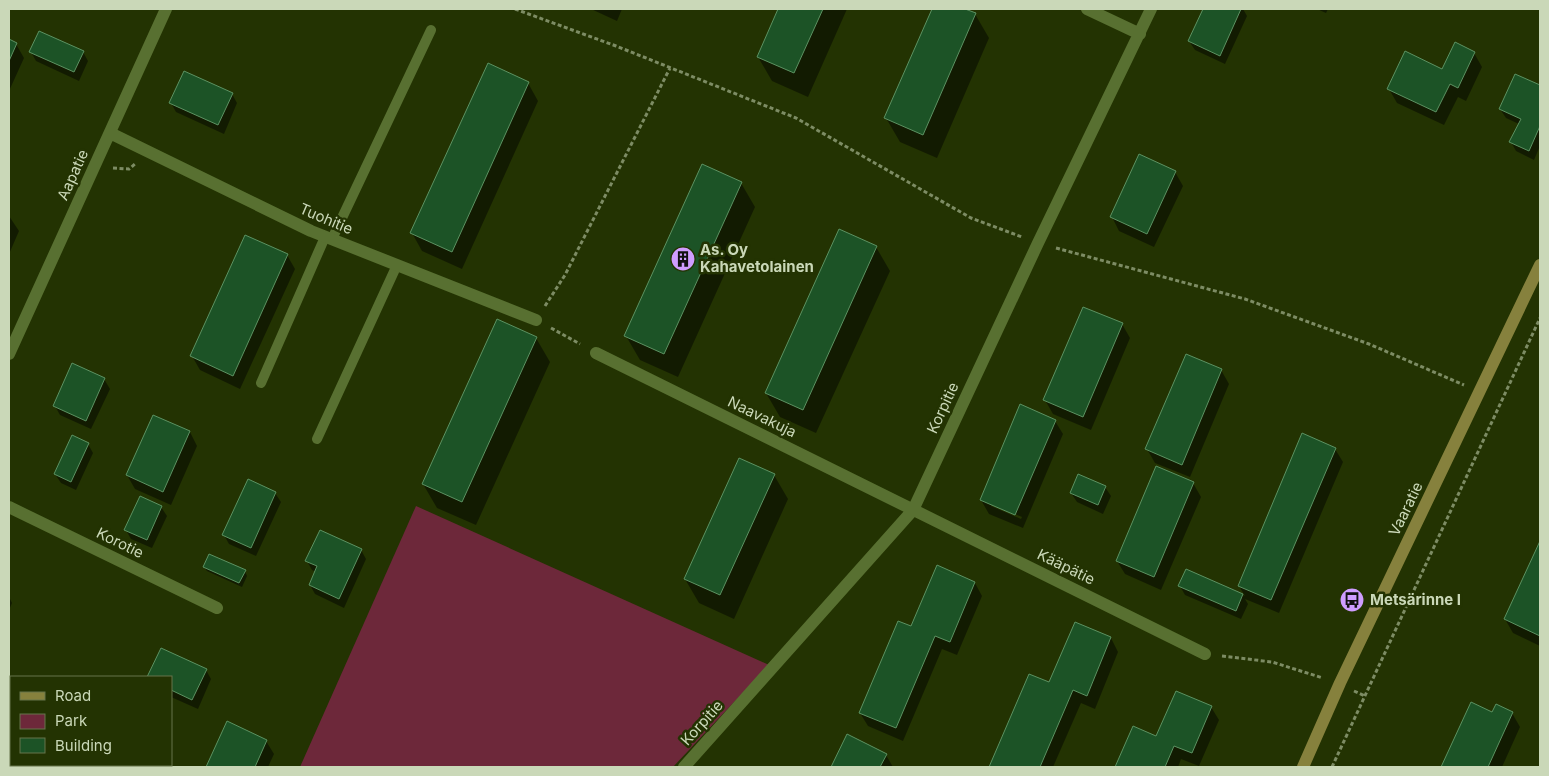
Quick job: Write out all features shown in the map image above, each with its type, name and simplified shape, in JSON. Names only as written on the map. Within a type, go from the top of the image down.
[{"type":"street","name":"Aapatie","points":[[9,354],[166,9]]},
{"type":"street","points":[[1087,9],[1140,34]]},
{"type":"street","name":"Korpitie","points":[[684,767],[913,510],[1038,242],[1151,9]]},
{"type":"street","name":"Tuohitie","points":[[110,133],[328,238],[536,320]]},
{"type":"street","name":"Vaaratie","points":[[1303,767],[1340,683],[1540,265]]},
{"type":"street","name":"Naavakuja","points":[[596,353],[913,510]]},
{"type":"street","name":"Korotie","points":[[9,507],[217,608]]},
{"type":"street","name":"Kääpätie","points":[[913,510],[1205,654]]},
{"type":"lane","points":[[261,383],[328,238],[431,30]]},
{"type":"lane","points":[[317,439],[397,265]]},
{"type":"path","points":[[515,9],[796,118],[972,218],[1038,242],[1245,300],[1369,344],[1502,402]]},
{"type":"path","points":[[596,353],[536,320],[565,275],[670,68]]},
{"type":"path","points":[[1332,767],[1540,318]]},
{"type":"path","points":[[1205,654],[1272,662],[1340,683],[1365,696]]},
{"type":"green space","points":[[416,506],[769,665],[673,767],[300,767]]},
{"type":"building","points":[[778,9],[823,9],[794,73],[757,57]]},
{"type":"building","points":[[932,9],[965,9],[976,13],[923,135],[884,118]]},
{"type":"building","points":[[1203,9],[1241,9],[1220,56],[1188,41]]},
{"type":"building","points":[[39,31],[84,51],[74,72],[29,52]]},
{"type":"building","points":[[9,39],[17,43],[9,61]]},
{"type":"building","points":[[1455,42],[1475,52],[1458,88],[1450,84],[1436,112],[1387,89],[1405,51],[1442,69]]},
{"type":"building","points":[[488,63],[529,82],[452,252],[410,233]]},
{"type":"building","points":[[184,71],[233,93],[218,125],[169,103]]},
{"type":"building","points":[[1515,74],[1540,85],[1540,126],[1529,151],[1509,142],[1521,119],[1499,109]]},
{"type":"building","points":[[1139,154],[1176,171],[1147,234],[1110,217]]},
{"type":"building","name":"As. Oy Kahavetolainen","points":[[702,164],[742,182],[664,354],[624,336]]},
{"type":"building","points":[[839,229],[877,246],[803,410],[765,393]]},
{"type":"building","points":[[245,235],[288,254],[233,376],[190,356]]},
{"type":"building","points":[[1083,307],[1123,323],[1083,417],[1043,400]]},
{"type":"building","points":[[497,319],[537,337],[462,502],[422,484]]},
{"type":"building","points":[[1186,354],[1222,369],[1182,465],[1145,449]]},
{"type":"building","points":[[72,363],[105,378],[86,421],[53,406]]},
{"type":"building","points":[[1020,404],[1056,420],[1015,515],[980,500]]},
{"type":"building","points":[[153,415],[190,431],[163,492],[126,475]]},
{"type":"building","points":[[1302,433],[1336,448],[1271,600],[1238,586]]},
{"type":"building","points":[[72,435],[89,443],[71,482],[54,474]]},
{"type":"building","points":[[739,458],[775,474],[720,595],[684,579]]},
{"type":"building","points":[[1156,466],[1194,482],[1154,577],[1116,561]]},
{"type":"building","points":[[1078,474],[1106,486],[1098,505],[1070,493]]},
{"type":"building","points":[[248,479],[276,492],[251,548],[222,535]]},
{"type":"building","points":[[140,496],[162,506],[147,540],[124,530]]},
{"type":"building","points":[[320,530],[362,549],[339,599],[309,585],[317,566],[305,561]]},
{"type":"building","points":[[1540,541],[1540,636],[1504,619]]},
{"type":"building","points":[[209,554],[246,570],[239,583],[203,567]]},
{"type":"building","points":[[937,565],[975,582],[950,642],[935,636],[896,728],[859,713],[898,621],[911,626]]},
{"type":"building","points":[[1186,569],[1243,594],[1236,611],[1178,586]]},
{"type":"building","points":[[1075,622],[1111,637],[1087,696],[1073,690],[1040,767],[989,767],[1029,674],[1049,682]]},
{"type":"building","points":[[161,648],[207,669],[192,700],[172,690],[172,676],[147,676]]},
{"type":"building","points":[[1176,691],[1212,706],[1192,753],[1174,746],[1165,767],[1115,767],[1133,726],[1156,736]]},
{"type":"building","points":[[1471,702],[1492,712],[1496,704],[1513,712],[1488,767],[1441,767]]},
{"type":"building","points":[[227,721],[267,740],[255,767],[206,767]]},
{"type":"building","points":[[847,734],[887,754],[880,767],[831,767]]},
{"type":"place","name":"As. Oy Kahavetolainen","points":[[683,259]]},
{"type":"place","name":"Metsärinne I","points":[[1352,600]]}]
